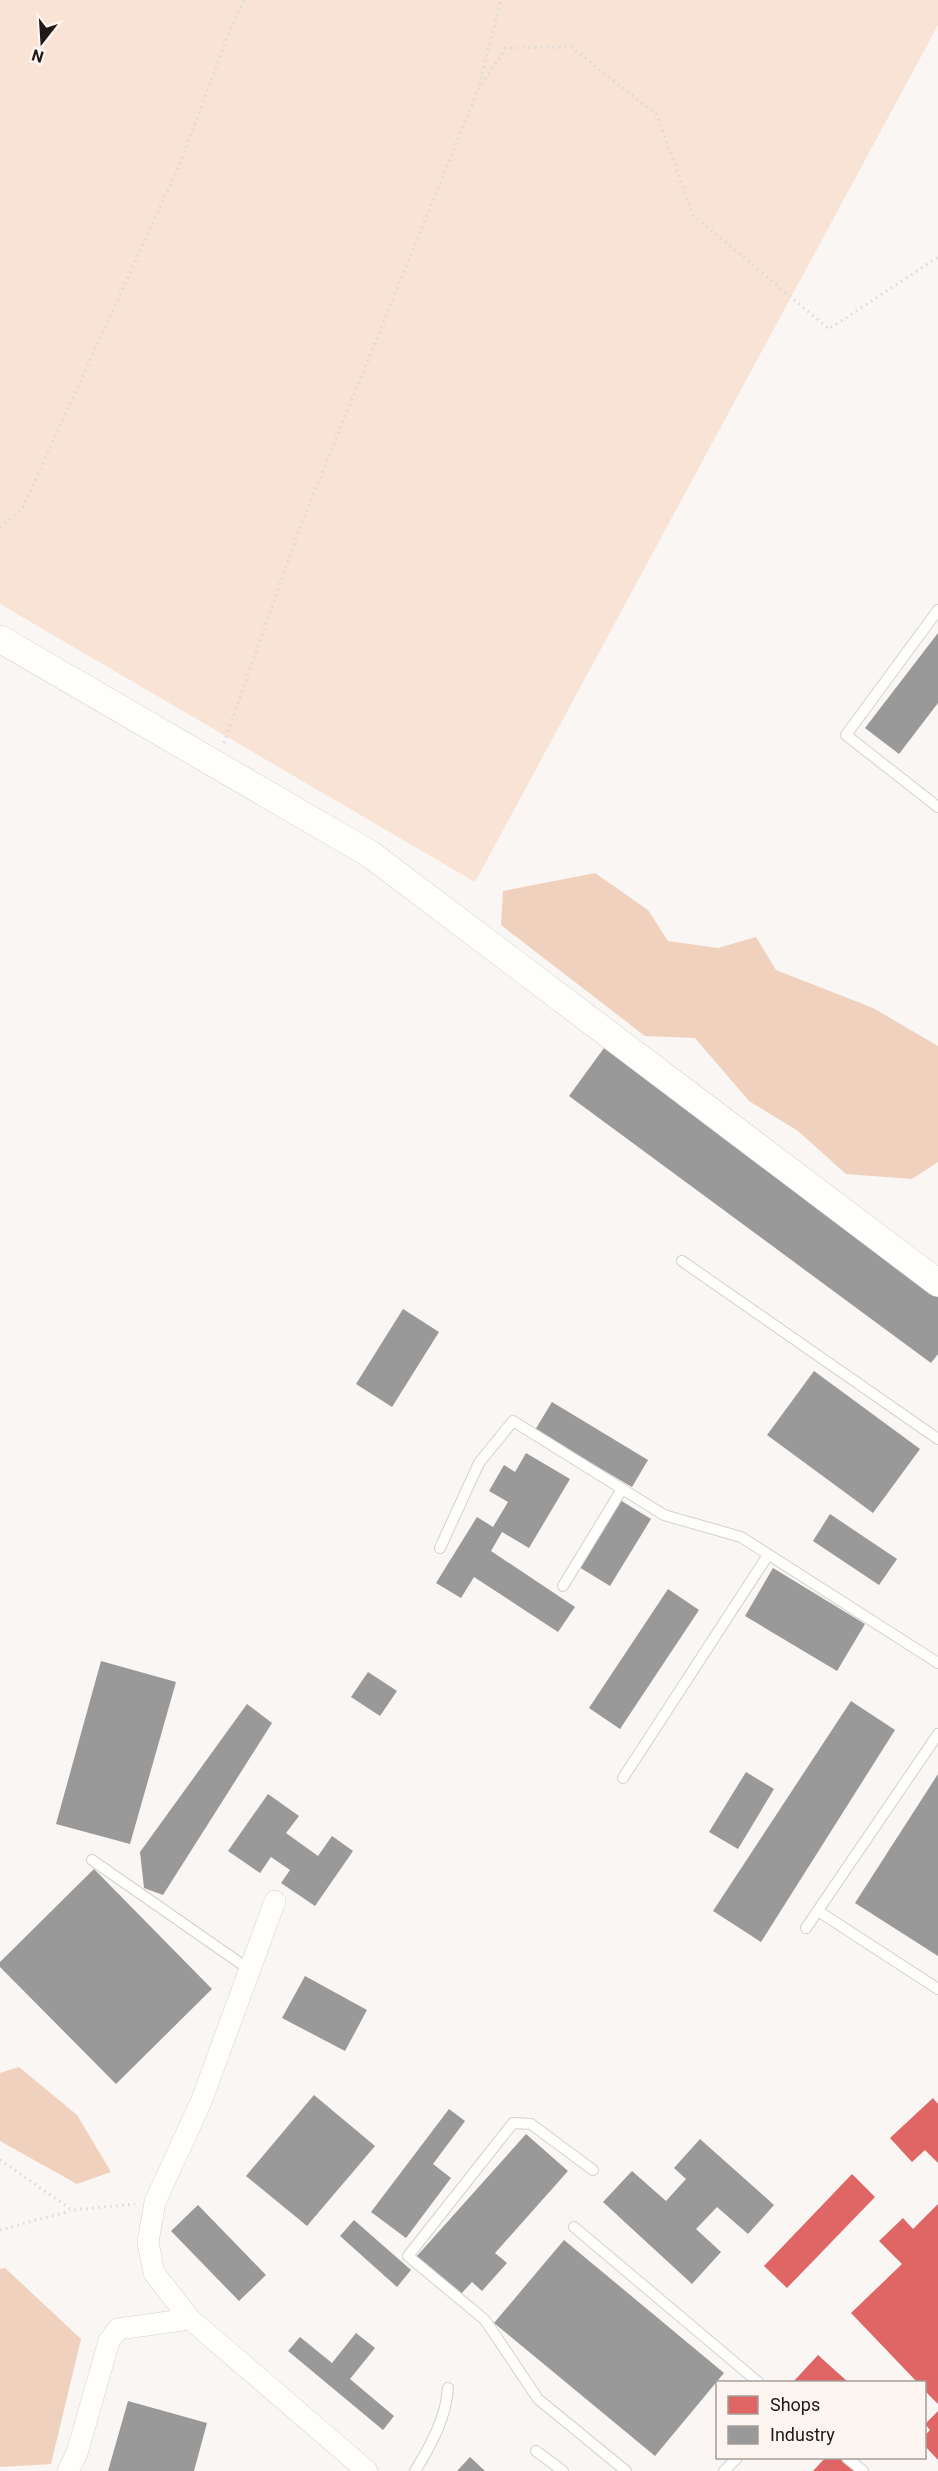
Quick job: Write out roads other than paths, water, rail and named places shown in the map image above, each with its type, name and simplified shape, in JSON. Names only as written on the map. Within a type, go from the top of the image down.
[{"type":"street","points":[[0,639],[370,854],[938,1283]]},
{"type":"street","points":[[275,1901],[201,2102],[155,2202],[148,2242],[154,2273],[190,2319],[367,2471]]},
{"type":"street","points":[[68,2471],[77,2453],[110,2341],[118,2329],[190,2319]]},
{"type":"lane","points":[[938,610],[846,735],[938,807]]},
{"type":"lane","points":[[682,1261],[938,1439]]},
{"type":"lane","points":[[440,1548],[479,1463],[513,1421],[664,1515],[741,1537],[938,1663]]},
{"type":"lane","points":[[563,1586],[622,1489]]},
{"type":"lane","points":[[623,1778],[768,1555]]},
{"type":"lane","points":[[806,1928],[938,1734]]},
{"type":"lane","points":[[92,1860],[250,1970]]},
{"type":"lane","points":[[818,1911],[938,1989]]},
{"type":"lane","points":[[593,2170],[531,2124],[513,2123],[408,2256],[485,2320],[538,2399],[626,2471]]},
{"type":"lane","points":[[574,2228],[757,2381]]},
{"type":"lane","points":[[415,2471],[427,2452],[447,2408],[448,2388]]},
{"type":"lane","points":[[536,2451],[563,2471]]},
{"type":"lane","points":[[724,2471],[734,2459]]},
{"type":"lane","points":[[849,2459],[863,2471]]}]
